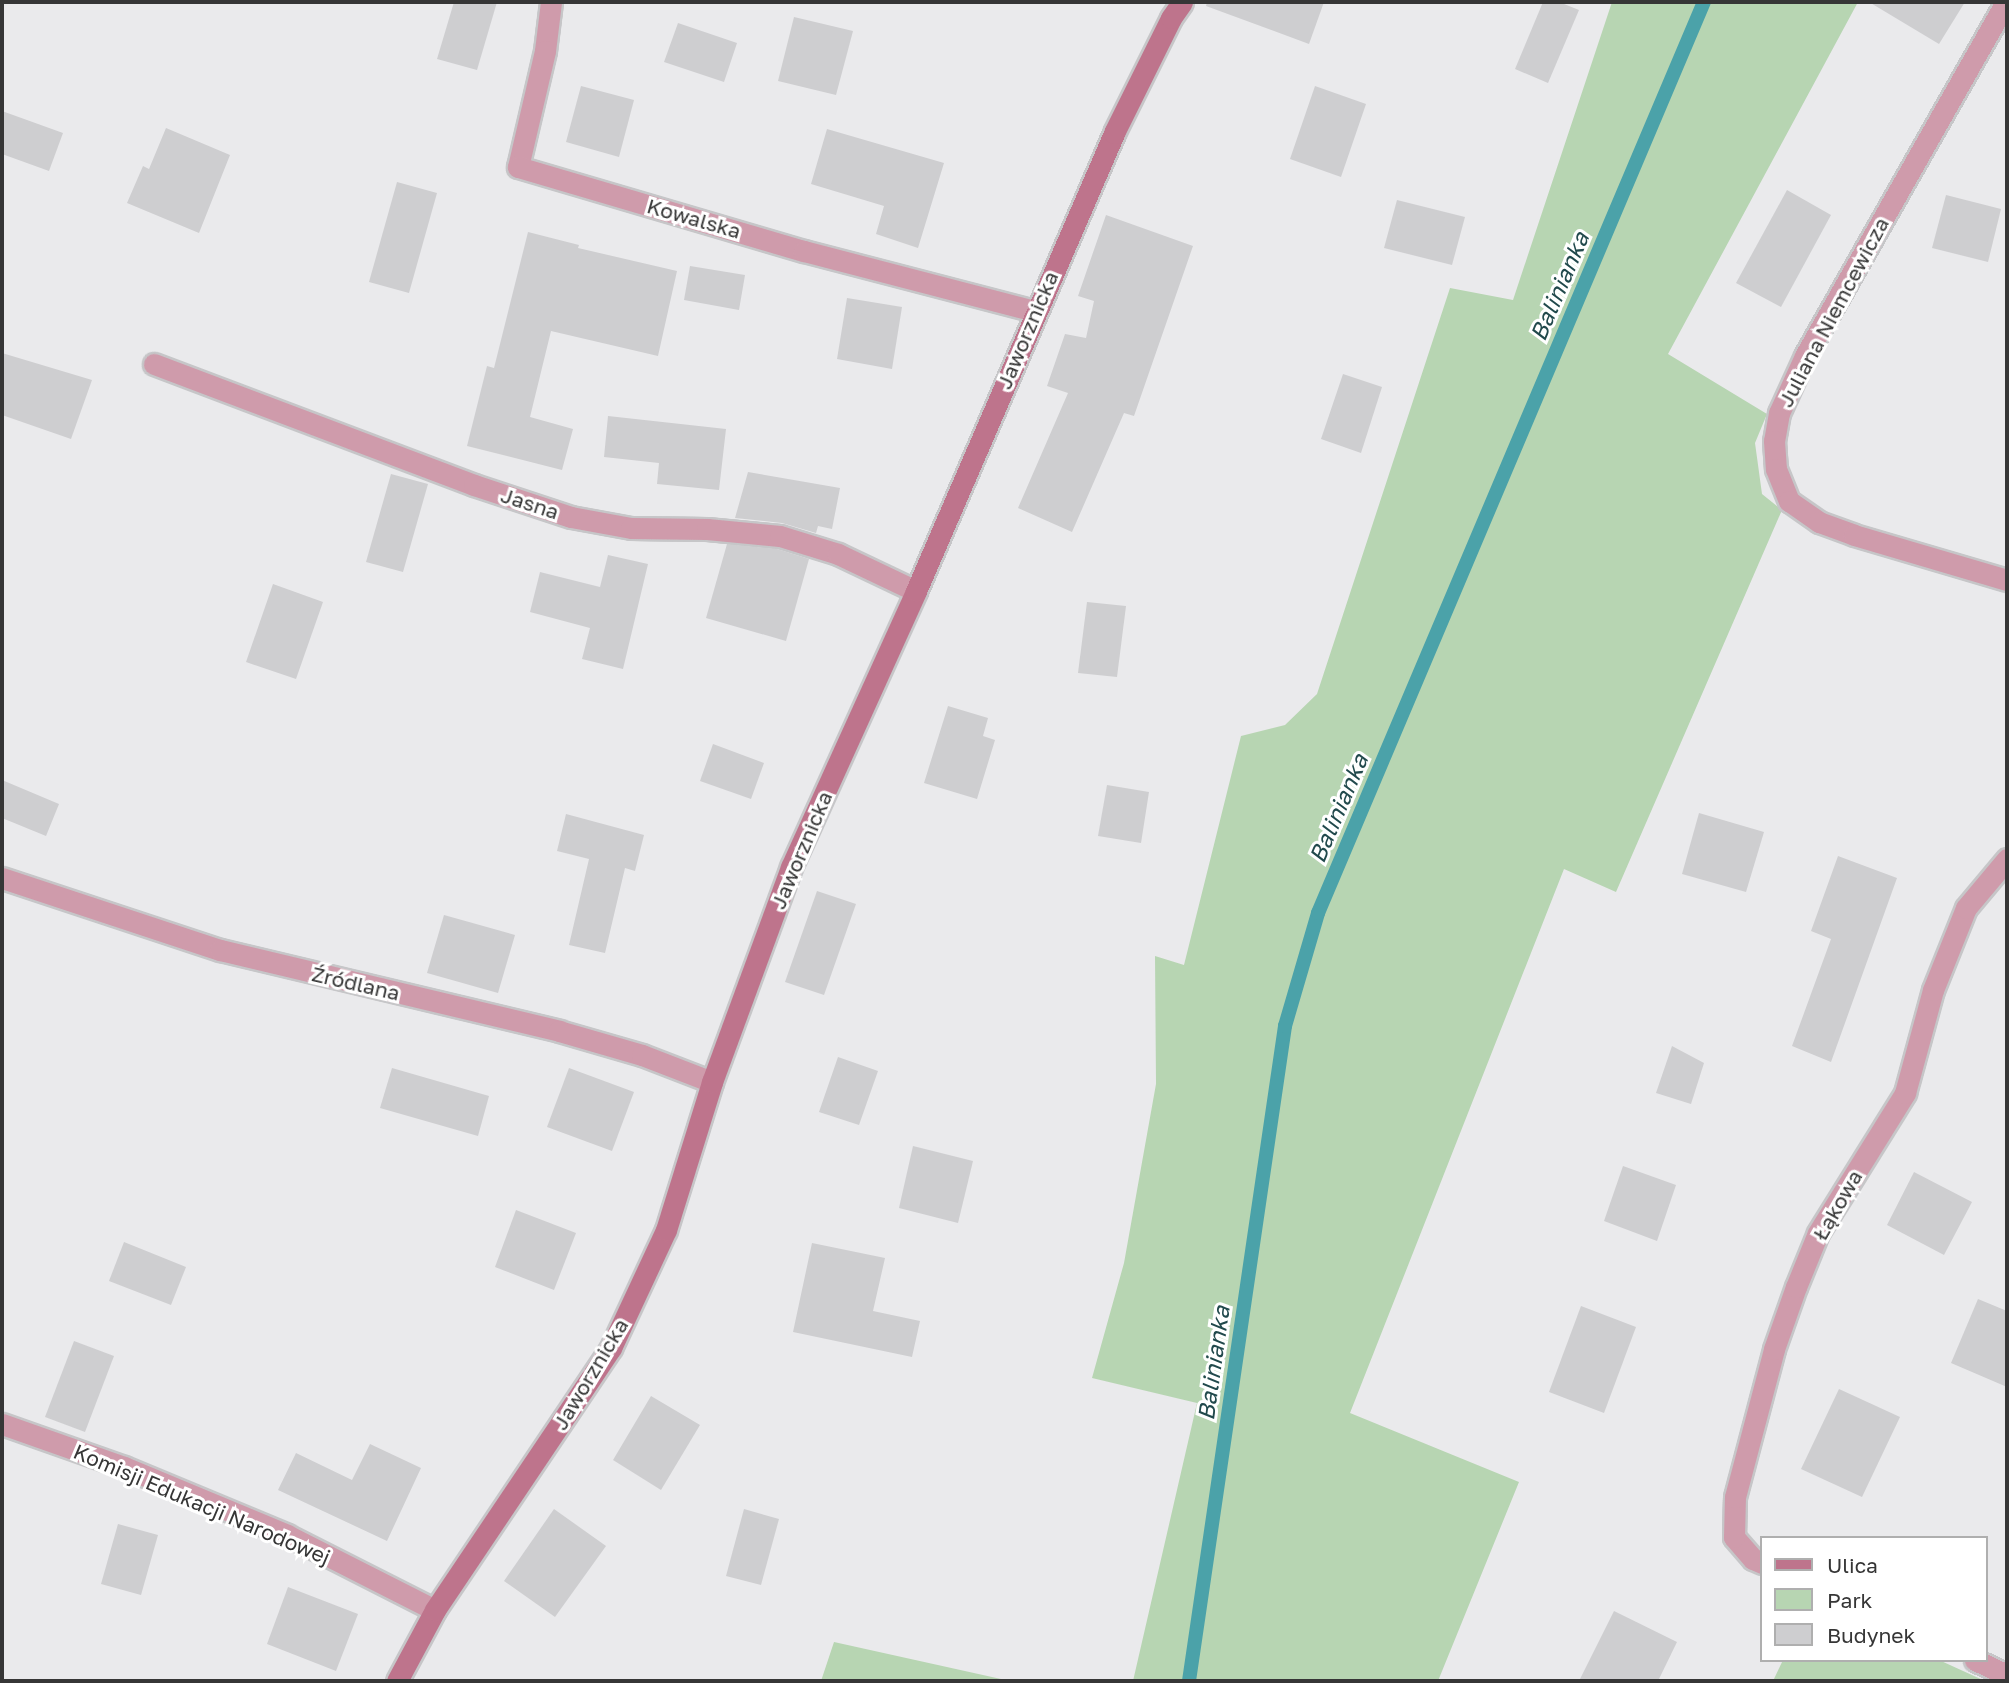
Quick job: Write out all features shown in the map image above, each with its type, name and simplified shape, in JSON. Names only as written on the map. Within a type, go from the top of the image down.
[{"type":"street","name":"Kowalska","points":[[551,2],[543,64],[518,167],[804,251],[1034,311]]},
{"type":"street","name":"Jaworznicka","points":[[397,1681],[435,1610],[611,1348],[666,1230],[712,1082],[791,867],[916,591],[1034,311],[1114,132],[1171,18],[1182,2]]},
{"type":"street","name":"Juliana Niemcewicza","points":[[2006,2],[1805,356],[1779,412],[1774,441],[1776,469],[1790,501],[1819,522],[1854,535],[2007,580]]},
{"type":"street","name":"Jasna","points":[[155,364],[474,485],[571,517],[631,528],[707,529],[780,536],[838,554],[916,591]]},
{"type":"street","name":"Łąkowa","points":[[1760,1562],[1753,1559],[1734,1537],[1735,1497],[1753,1422],[1791,1300],[1818,1233],[1905,1093],[1933,990],[1966,908],[2007,859]]},
{"type":"street","name":"Źródlana","points":[[2,878],[220,950],[559,1031],[642,1055],[712,1082]]},
{"type":"street","name":"Komisji Edukacji Narodowej","points":[[2,1424],[124,1467],[287,1535],[435,1610]]},
{"type":"street","points":[[1979,1662],[2007,1675]]},
{"type":"green space","points":[[1612,2],[1858,2],[1668,354],[1767,414],[1755,443],[1762,494],[1782,510],[1616,892],[1564,869],[1350,1413],[1519,1482],[1438,1681],[1133,1681],[1197,1403],[1092,1378],[1124,1263],[1156,1084],[1155,956],[1184,965],[1241,736],[1285,725],[1317,694],[1450,288],[1513,300]]},
{"type":"green space","points":[[834,1642],[1010,1681],[821,1681]]},
{"type":"green space","points":[[1782,1662],[1943,1662],[1985,1681],[1773,1681]]},
{"type":"building","points":[[454,2],[497,2],[477,70],[437,59]]},
{"type":"building","points":[[1207,2],[1324,2],[1309,44],[1206,6]]},
{"type":"building","points":[[1543,2],[1559,2],[1579,10],[1548,83],[1515,69]]},
{"type":"building","points":[[1869,2],[1965,2],[1939,44]]},
{"type":"building","points":[[794,17],[853,31],[836,95],[778,81]]},
{"type":"building","points":[[678,23],[737,43],[724,82],[664,62]]},
{"type":"building","points":[[581,86],[634,100],[619,157],[566,142]]},
{"type":"building","points":[[1315,86],[1366,104],[1341,177],[1290,159]]},
{"type":"building","points":[[2,111],[63,133],[49,171],[2,154]]},
{"type":"building","points":[[166,128],[230,155],[199,233],[127,203],[143,166],[149,169]]},
{"type":"building","points":[[827,129],[944,163],[918,248],[876,234],[884,206],[811,184]]},
{"type":"building","points":[[397,182],[437,193],[409,293],[369,282]]},
{"type":"building","points":[[1787,190],[1831,215],[1781,307],[1736,283]]},
{"type":"building","points":[[1946,195],[2001,209],[1988,262],[1932,248]]},
{"type":"building","points":[[1397,200],[1465,217],[1452,265],[1384,248]]},
{"type":"building","points":[[1106,215],[1193,246],[1134,416],[1124,413],[1072,532],[1018,508],[1068,393],[1047,386],[1065,334],[1086,338],[1094,301],[1078,296]]},
{"type":"building","points":[[528,232],[579,245],[578,248],[677,271],[658,356],[551,331],[530,417],[573,429],[562,470],[467,446],[487,366],[494,368]]},
{"type":"building","points":[[690,266],[745,275],[739,310],[684,300]]},
{"type":"building","points":[[847,298],[902,307],[892,369],[837,359]]},
{"type":"building","points":[[2,353],[92,380],[71,439],[2,415]]},
{"type":"building","points":[[1343,374],[1382,387],[1361,453],[1321,439]]},
{"type":"building","points":[[608,416],[726,429],[719,490],[657,484],[659,463],[604,457]]},
{"type":"building","points":[[748,472],[840,488],[832,529],[818,526],[816,533],[782,523],[735,518]]},
{"type":"building","points":[[391,474],[428,484],[403,572],[366,562]]},
{"type":"building","points":[[727,544],[777,549],[809,559],[786,641],[706,618]]},
{"type":"building","points":[[608,555],[648,564],[623,669],[582,659],[590,628],[530,612],[540,572],[600,587]]},
{"type":"building","points":[[273,584],[323,602],[296,679],[246,662]]},
{"type":"building","points":[[1087,602],[1126,606],[1117,677],[1078,673]]},
{"type":"building","points":[[948,706],[988,718],[983,736],[995,740],[977,799],[924,783]]},
{"type":"building","points":[[713,744],[764,763],[751,799],[700,781]]},
{"type":"building","points":[[2,780],[59,804],[46,836],[2,818]]},
{"type":"building","points":[[1107,785],[1149,792],[1141,843],[1098,836]]},
{"type":"building","points":[[1699,813],[1764,832],[1746,892],[1682,874]]},
{"type":"building","points":[[566,814],[644,835],[635,871],[625,868],[605,953],[569,945],[589,859],[557,851]]},
{"type":"building","points":[[1838,856],[1897,878],[1831,1062],[1792,1046],[1831,939],[1811,931]]},
{"type":"building","points":[[817,891],[856,904],[824,995],[785,982]]},
{"type":"building","points":[[444,915],[515,935],[498,993],[427,973]]},
{"type":"building","points":[[1672,1046],[1704,1063],[1691,1104],[1656,1093]]},
{"type":"building","points":[[838,1057],[878,1071],[859,1125],[819,1112]]},
{"type":"building","points":[[392,1068],[489,1096],[478,1136],[380,1108]]},
{"type":"building","points":[[569,1068],[634,1092],[612,1151],[547,1127]]},
{"type":"building","points":[[913,1146],[973,1161],[958,1223],[899,1208]]},
{"type":"building","points":[[1623,1166],[1676,1185],[1657,1241],[1604,1221]]},
{"type":"building","points":[[1914,1172],[1972,1202],[1944,1255],[1887,1225]]},
{"type":"building","points":[[516,1210],[576,1233],[554,1290],[495,1267]]},
{"type":"building","points":[[124,1242],[186,1267],[171,1305],[109,1281]]},
{"type":"building","points":[[812,1243],[885,1258],[873,1311],[920,1321],[912,1357],[793,1332]]},
{"type":"building","points":[[1978,1299],[2007,1311],[2007,1387],[1951,1363]]},
{"type":"building","points":[[1581,1306],[1636,1327],[1604,1413],[1549,1392]]},
{"type":"building","points":[[74,1341],[114,1356],[85,1432],[45,1417]]},
{"type":"building","points":[[1839,1389],[1900,1417],[1862,1497],[1801,1469]]},
{"type":"building","points":[[651,1396],[700,1425],[661,1490],[613,1460]]},
{"type":"building","points":[[370,1444],[421,1468],[387,1541],[278,1490],[296,1453],[352,1480]]},
{"type":"building","points":[[554,1509],[606,1546],[555,1617],[504,1581]]},
{"type":"building","points":[[744,1509],[779,1519],[761,1585],[726,1576]]},
{"type":"building","points":[[118,1524],[158,1535],[141,1595],[101,1584]]},
{"type":"building","points":[[288,1587],[358,1614],[336,1671],[267,1644]]},
{"type":"building","points":[[1614,1611],[1677,1642],[1658,1681],[1579,1681]]},
{"type":"waterway","name":"Balinianka","points":[[1189,1681],[1285,1026],[1318,913],[1704,2]]}]
